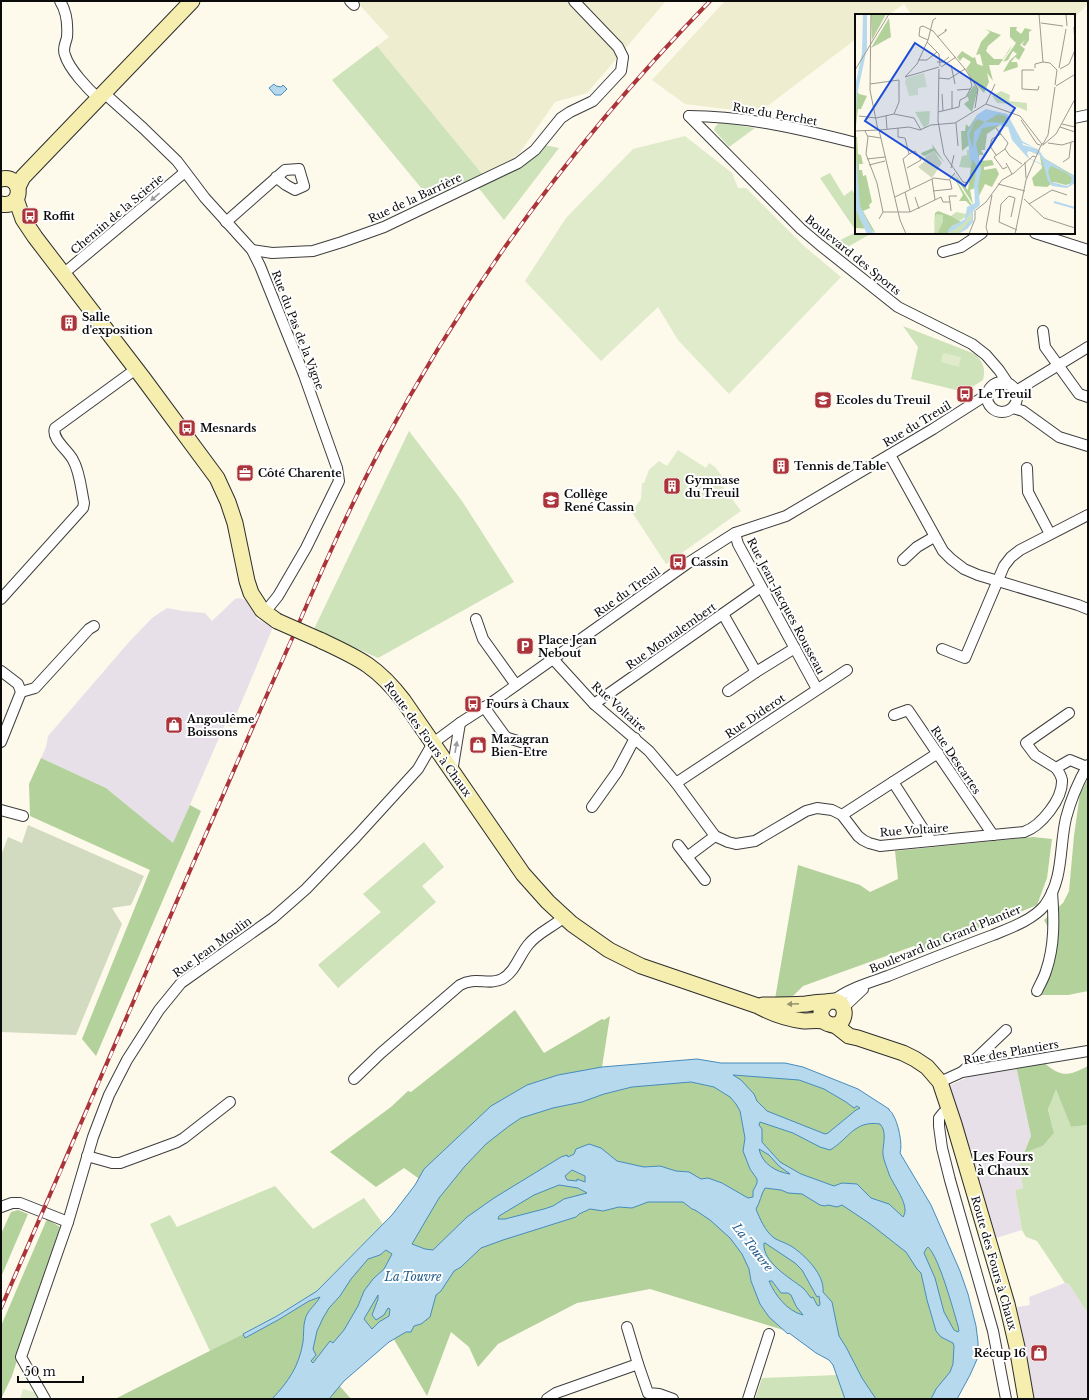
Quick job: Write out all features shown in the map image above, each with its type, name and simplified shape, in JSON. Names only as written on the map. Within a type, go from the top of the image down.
[{"type":"street","name":"Rue du Pas de la Vigne","points":[[60,1],[65,9],[67,20],[67,38],[64,46],[64,55],[73,71],[161,144],[177,161],[205,198],[252,250],[260,266],[304,375],[337,468],[339,481],[306,548],[278,596],[264,612]]},
{"type":"street","points":[[11,190],[192,1]]},
{"type":"street","name":"Rue de la Barrière","points":[[252,250],[272,253],[313,251],[384,227],[518,162],[535,150],[561,118],[593,101],[620,71],[623,62],[623,57],[618,47],[574,1]]},
{"type":"street","points":[[1075,118],[1088,115]]},
{"type":"street","name":"Rue du Perchet","points":[[689,116],[718,116],[755,121],[809,131],[855,144]]},
{"type":"street","name":"Boulevard des Sports","points":[[689,116],[801,229],[898,306],[972,344],[986,355],[1012,388]]},
{"type":"street","name":"Chemin de la Scierie","points":[[64,274],[185,172]]},
{"type":"street","points":[[226,222],[276,177]]},
{"type":"street","name":"Route des Fours à Chaux","points":[[11,190],[23,219],[211,470],[220,485],[235,523],[249,588],[254,599],[264,612],[277,621],[360,659],[381,674],[403,700],[523,874],[545,899],[564,917],[596,941],[630,961],[688,983],[795,1019],[808,1021],[834,1012],[858,1038],[903,1053],[915,1059],[931,1072],[940,1082],[950,1110],[1007,1304],[1017,1347],[1026,1399]]},
{"type":"street","points":[[943,252],[961,247],[980,234]]},
{"type":"street","points":[[1048,235],[1088,250]]},
{"type":"street","points":[[1043,331],[1045,347],[1079,394],[1088,397]]},
{"type":"street","points":[[1012,388],[1058,366],[1088,347]]},
{"type":"street","points":[[986,355],[993,374],[990,390],[988,401],[993,409],[1001,412],[1013,408],[1017,400],[1012,388],[1001,382],[990,390]]},
{"type":"street","points":[[2,596],[83,508],[84,503],[76,466],[73,459],[55,437],[55,428],[136,369]]},
{"type":"street","name":"Rue du Treuil","points":[[433,743],[688,563],[735,533],[786,516],[970,407],[990,390]]},
{"type":"street","name":"Rue du Treuil","points":[[970,407],[993,409]]},
{"type":"street","points":[[1013,408],[1023,411],[1059,437],[1088,446]]},
{"type":"street","points":[[890,455],[934,537],[947,555],[964,568],[978,575],[1088,609]]},
{"type":"street","points":[[1027,468],[1028,492],[1050,534]]},
{"type":"street","points":[[942,649],[965,658],[999,581],[1004,566],[1011,557],[1020,550],[1088,515]]},
{"type":"street","name":"Rue Jean-Jacques Rousseau","points":[[735,533],[738,544],[817,689]]},
{"type":"street","points":[[903,560],[917,546],[934,537]]},
{"type":"street","name":"Rue Montalembert","points":[[594,704],[761,587]]},
{"type":"street","points":[[723,614],[756,672]]},
{"type":"street","points":[[476,619],[483,639],[516,685]]},
{"type":"street","points":[[21,692],[35,688],[89,629],[94,626]]},
{"type":"street","points":[[728,691],[795,648]]},
{"type":"street","name":"Rue Voltaire","points":[[553,658],[594,704],[649,751],[676,783],[715,836]]},
{"type":"street","name":"Rue Diderot","points":[[676,783],[847,670]]},
{"type":"street","points":[[1,671],[18,684],[21,692],[1,742]]},
{"type":"street","points":[[484,707],[505,736],[521,742]]},
{"type":"street","name":"Rue Descartes","points":[[894,715],[908,710],[992,836]]},
{"type":"street","points":[[1069,713],[1026,743],[1035,755],[1056,768],[1070,760],[1087,766]]},
{"type":"street","points":[[452,772],[460,723]]},
{"type":"street","points":[[592,807],[617,772],[635,738]]},
{"type":"street","name":"Rue Jean Moulin","points":[[45,1399],[21,1357],[54,1258],[68,1222],[87,1156],[101,1115],[116,1080],[159,1010],[176,988],[273,918],[306,889],[418,769],[433,743]]},
{"type":"street","points":[[687,857],[715,836],[736,844],[754,841],[806,811],[817,808],[826,809],[842,815],[938,753]]},
{"type":"street","name":"Boulevard du Grand Plantier","points":[[834,1012],[869,983],[1008,929],[1039,912],[1052,892],[1059,876],[1066,819],[1072,797],[1087,766]]},
{"type":"street","name":"Rue Voltaire","points":[[842,815],[858,836],[869,844],[880,846],[893,846],[1024,832],[1030,830],[1041,821],[1050,810],[1062,780],[1056,768]]},
{"type":"street","points":[[893,782],[931,841]]},
{"type":"street","points":[[1,810],[23,816]]},
{"type":"street","points":[[678,845],[705,880]]},
{"type":"street","points":[[1037,991],[1046,971],[1051,954],[1054,925],[1052,892]]},
{"type":"street","points":[[354,1079],[381,1053],[460,985],[472,980],[493,982],[501,980],[513,969],[528,944],[564,917]]},
{"type":"street","points":[[962,1072],[1006,1030]]},
{"type":"street","name":"Rue des Plantiers","points":[[940,1082],[962,1072],[1088,1051]]},
{"type":"street","points":[[87,1156],[112,1163],[120,1162],[170,1144],[184,1138],[230,1102]]},
{"type":"street","points":[[950,1110],[943,1113],[939,1118],[942,1148],[993,1331],[1006,1399]]},
{"type":"street","points":[[1,1207],[12,1203],[20,1203],[68,1222]]},
{"type":"street","points":[[627,1327],[648,1396],[659,1394],[673,1399]]},
{"type":"street","points":[[748,1399],[769,1334]]},
{"type":"street","points":[[548,1399],[556,1393],[638,1364]]},
{"type":"shaded area","points":[[356,1],[666,1],[587,93],[555,102],[519,154],[503,165],[483,175],[377,46],[389,37]]},
{"type":"shaded area","points":[[725,1],[1088,1],[1088,4],[1075,17],[1075,14],[911,14],[904,4],[889,14],[855,14],[855,40],[758,113],[685,104],[652,80]]},
{"type":"shaded area","points":[[239,598],[246,600],[257,619],[273,627],[231,727],[225,724],[173,844],[106,788],[41,758],[46,747],[48,736],[129,642],[152,618],[167,608],[205,613],[212,621],[235,599]]},
{"type":"shaded area","points":[[1016,1066],[1031,1136],[1019,1164],[1023,1188],[1015,1190],[1022,1230],[993,1239],[947,1087],[980,1071]]},
{"type":"shaded area","points":[[1065,1283],[1069,1284],[1088,1312],[1088,1399],[1031,1399],[1012,1308],[1030,1305],[1029,1297]]},
{"type":"green space","points":[[377,46],[483,175],[432,201],[332,80]]},
{"type":"green space","points":[[719,123],[755,128],[729,147],[714,130]]},
{"type":"green space","points":[[685,136],[732,173],[738,188],[746,188],[804,246],[841,277],[729,394],[678,340],[658,307],[601,361],[525,281],[566,218],[633,149]]},
{"type":"green space","points":[[544,145],[559,148],[504,220],[477,186],[531,160]]},
{"type":"green space","points":[[830,173],[844,196],[852,190],[855,192],[855,230],[820,178]]},
{"type":"green space","points":[[855,233],[855,234],[870,234],[839,252],[831,245]]},
{"type":"green space","points":[[903,326],[975,354],[983,366],[983,380],[964,392],[911,379],[918,347]]},
{"type":"green space","points":[[943,353],[961,357],[959,367],[941,362]]},
{"type":"green space","points":[[409,431],[462,501],[514,582],[378,658],[314,629]]},
{"type":"green space","points":[[678,450],[706,468],[709,463],[715,467],[724,479],[720,483],[741,511],[666,564],[632,512],[641,499],[642,483],[644,483],[649,470],[659,461],[667,466]]},
{"type":"green space","points":[[41,758],[106,788],[173,843],[190,805],[201,811],[96,1056],[82,1039],[150,870],[30,816],[29,784]]},
{"type":"green space","points":[[1088,779],[1088,991],[1068,995],[1031,995],[1045,967],[1049,929],[1044,920],[1063,903],[1069,891],[1080,793]]},
{"type":"green space","points":[[28,825],[144,876],[131,905],[112,908],[122,924],[76,1035],[1,1032],[1,853],[8,837],[22,843]]},
{"type":"green space","points":[[1033,837],[1052,839],[1047,878],[1037,905],[928,951],[914,946],[803,986],[792,997],[775,999],[798,865],[860,885],[870,892],[898,879],[895,851]]},
{"type":"green space","points":[[424,842],[444,867],[422,886],[436,902],[338,988],[318,965],[381,912],[363,894]]},
{"type":"green space","points":[[515,1010],[544,1053],[602,1019],[604,1020],[610,1016],[602,1067],[773,1071],[810,1079],[885,1123],[967,1334],[954,1399],[848,1399],[830,1358],[790,1332],[650,1289],[577,1303],[498,1344],[478,1367],[469,1347],[451,1332],[427,1396],[392,1336],[338,1384],[351,1399],[115,1399],[324,1292],[425,1183],[404,1168],[376,1187],[330,1152],[391,1107],[408,1091],[411,1092]]},
{"type":"green space","points":[[1043,1062],[1049,1067],[1064,1074],[1075,1072],[1088,1066],[1088,1125],[1071,1127],[1056,1089],[1048,1109],[1054,1133],[1043,1146],[1024,1153],[1031,1136],[1016,1066]]},
{"type":"green space","points":[[1056,1088],[1071,1127],[1088,1125],[1088,1312],[1069,1284],[1065,1283],[1037,1241],[1026,1237],[1022,1230],[1015,1190],[1023,1188],[1019,1164],[1024,1153],[1043,1146],[1054,1133],[1048,1108]]},
{"type":"green space","points":[[275,1186],[313,1229],[364,1198],[383,1224],[317,1291],[277,1316],[210,1351],[150,1224],[170,1215],[177,1227]]},
{"type":"green space","points":[[18,1210],[28,1214],[1,1277],[1,1234],[11,1212]]},
{"type":"green space","points":[[47,1219],[60,1227],[12,1376],[1,1399],[1,1326]]},
{"type":"green space","points":[[837,1375],[847,1399],[755,1399],[762,1378]]},
{"type":"green space","points":[[23,1389],[34,1392],[39,1399],[20,1399]]},
{"type":"water","points":[[274,84],[281,87],[283,85],[287,89],[281,95],[275,95],[269,88]]},
{"type":"water","name":"La Touvre","points":[[697,1059],[721,1063],[785,1063],[803,1067],[858,1089],[889,1109],[895,1118],[898,1128],[901,1145],[900,1153],[931,1205],[960,1271],[968,1294],[976,1326],[978,1357],[957,1399],[931,1399],[936,1389],[950,1372],[953,1364],[954,1346],[953,1343],[941,1337],[936,1331],[921,1273],[906,1252],[869,1223],[842,1205],[837,1207],[820,1205],[802,1194],[788,1193],[781,1190],[765,1188],[756,1209],[763,1225],[774,1238],[791,1246],[808,1260],[817,1272],[821,1279],[823,1292],[832,1302],[839,1336],[862,1378],[876,1399],[845,1399],[833,1365],[829,1360],[816,1353],[789,1333],[788,1334],[769,1317],[760,1304],[751,1281],[749,1269],[742,1254],[730,1238],[710,1220],[683,1202],[648,1202],[632,1208],[619,1207],[603,1211],[590,1209],[576,1217],[481,1248],[461,1267],[454,1271],[441,1291],[436,1295],[430,1317],[421,1324],[414,1326],[411,1332],[406,1332],[389,1342],[344,1381],[329,1399],[272,1399],[283,1386],[296,1366],[303,1342],[306,1316],[320,1297],[309,1301],[245,1338],[243,1334],[277,1316],[317,1291],[392,1215],[415,1185],[424,1169],[491,1106],[527,1085],[558,1075],[602,1067]],"holes":[[[733,1075],[799,1080],[824,1089],[854,1108],[857,1106],[860,1108],[825,1134],[767,1111],[757,1101],[754,1094],[741,1080]],[[691,1082],[714,1087],[730,1097],[740,1111],[745,1138],[743,1151],[750,1169],[757,1179],[757,1183],[753,1191],[753,1197],[748,1198],[722,1183],[708,1178],[701,1179],[689,1172],[676,1171],[660,1166],[644,1167],[617,1161],[601,1148],[589,1144],[576,1149],[574,1154],[568,1157],[567,1155],[561,1157],[494,1198],[467,1217],[433,1250],[425,1249],[412,1244],[439,1198],[465,1166],[486,1144],[509,1126],[521,1118],[553,1108],[582,1102],[604,1094],[632,1087]],[[760,1122],[793,1133],[820,1147],[830,1150],[837,1146],[852,1131],[864,1125],[880,1124],[884,1131],[883,1157],[891,1179],[903,1201],[905,1207],[903,1217],[889,1204],[871,1198],[857,1184],[842,1183],[834,1186],[801,1174],[780,1162],[762,1142],[762,1129],[759,1125]],[[759,1149],[769,1155],[779,1166],[790,1174],[775,1169],[763,1159]],[[572,1170],[585,1176],[585,1182],[577,1179],[577,1181],[567,1180],[565,1176]],[[559,1185],[578,1188],[587,1193],[564,1199],[553,1206],[544,1209],[505,1219],[498,1219],[499,1216],[534,1195]],[[764,1243],[795,1263],[802,1270],[817,1297],[819,1296],[819,1306],[813,1297],[811,1298],[803,1288],[778,1269],[767,1257]],[[928,1247],[937,1261],[958,1326],[958,1332],[954,1330],[944,1312],[935,1278],[924,1253]],[[386,1250],[392,1254],[384,1269],[373,1279],[364,1291],[358,1306],[344,1330],[333,1343],[330,1341],[313,1363],[311,1361],[316,1355],[313,1349],[317,1331],[329,1308],[340,1296],[351,1279],[368,1259],[380,1255]],[[769,1281],[772,1281],[781,1293],[788,1293],[791,1295],[796,1306],[803,1315],[792,1310],[782,1302],[775,1292]],[[378,1295],[372,1315],[376,1320],[384,1315],[388,1308],[390,1309],[389,1316],[379,1322],[372,1329],[364,1319]]]},
{"type":"railway","points":[[1,1308],[255,722],[336,539],[381,448],[415,387],[451,328],[489,270],[530,213],[616,104],[710,1]]},
{"type":"place","name":"Roffit","points":[[30,216]]},
{"type":"place","name":"Salle d'exposition","points":[[69,323]]},
{"type":"place","name":"Le Treuil","points":[[965,394]]},
{"type":"place","name":"Ecoles du Treuil","points":[[823,400]]},
{"type":"place","name":"Mesnards","points":[[187,428]]},
{"type":"place","name":"Tennis de Table","points":[[781,466]]},
{"type":"place","name":"Côté Charente","points":[[245,473]]},
{"type":"place","name":"Gymnase du Treuil","points":[[672,486]]},
{"type":"place","name":"Collège René Cassin","points":[[551,500]]},
{"type":"place","name":"Cassin","points":[[678,562]]},
{"type":"place","name":"Place Jean Nebout","points":[[525,646]]},
{"type":"place","name":"Fours à Chaux","points":[[473,704]]},
{"type":"place","name":"Angoulême Boissons","points":[[174,725]]},
{"type":"place","name":"Mazagran Bien-Etre","points":[[478,745]]},
{"type":"place","name":"Récup 16","points":[[1039,1353]]},
{"type":"district","name":"Les Fours à Chaux","points":[[1003,1163]]}]
